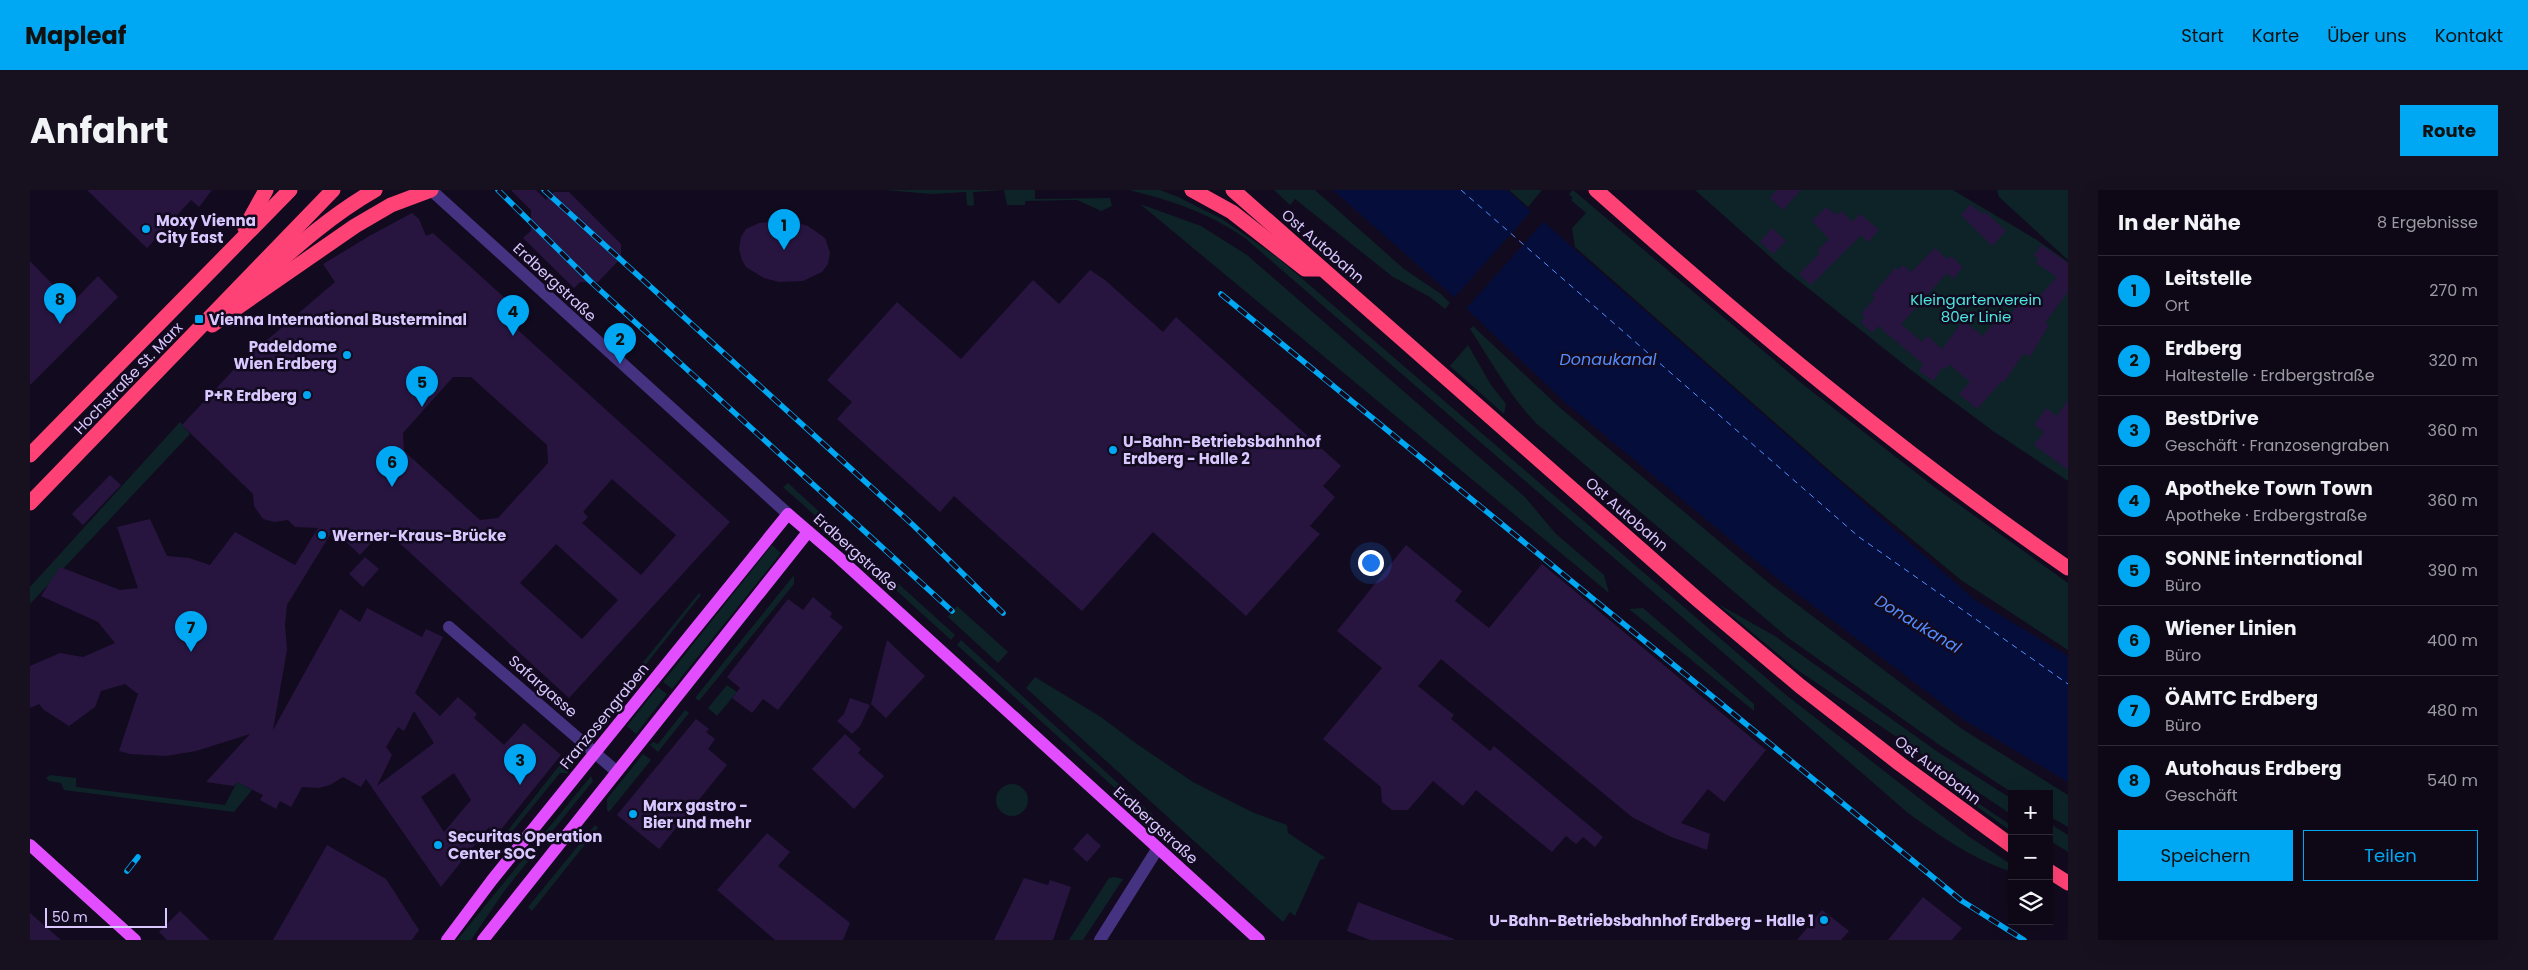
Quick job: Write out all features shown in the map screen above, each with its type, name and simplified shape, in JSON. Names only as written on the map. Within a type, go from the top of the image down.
[{"type":"highway","points":[[237,243],[266,190]]},
{"type":"highway","name":"Hochstraße St. Marx","points":[[30,455],[290,190]]},
{"type":"highway","name":"Hochstraße St. Marx","points":[[30,503],[190,340],[258,265],[333,190]]},
{"type":"highway","points":[[190,340],[318,228],[348,205],[375,190]]},
{"type":"highway","points":[[190,340],[355,226],[391,205],[431,190]]},
{"type":"highway","points":[[1192,190],[1232,212],[1305,268],[1322,269]]},
{"type":"highway","points":[[1222,190],[1305,259],[1322,269]]},
{"type":"highway","name":"Ost Autobahn","points":[[1233,190],[1697,599],[1800,686],[1900,764],[2008,843]]},
{"type":"highway","points":[[1596,190],[1727,304],[1840,398],[1933,471],[2068,568]]},
{"type":"highway","points":[[2053,873],[2068,883]]},
{"type":"main road","name":"Erdbergstraße","points":[[788,514],[1258,940]]},
{"type":"main road","name":"Franzosengraben","points":[[447,940],[788,514]]},
{"type":"main road","points":[[483,940],[808,532]]},
{"type":"main road","points":[[30,845],[135,940]]},
{"type":"street","name":"Erdbergstraße","points":[[431,190],[788,514]]},
{"type":"street","name":"Safargasse","points":[[449,627],[616,771]]},
{"type":"street","points":[[1100,940],[1158,848]]},
{"type":"green space","points":[[885,190],[1004,190],[973,192],[974,205],[971,206],[967,205],[966,192],[931,194]]},
{"type":"green space","points":[[1004,190],[1035,190],[1035,199],[1110,198],[1112,206],[1101,211],[1077,200],[1025,201],[1025,205],[1007,205]]},
{"type":"green space","points":[[1129,190],[1160,190],[1176,196],[1222,219],[1277,257],[1786,695],[1968,836],[2008,862],[2008,870],[1970,854],[1908,813],[1245,238],[1203,214],[1159,198]]},
{"type":"green space","points":[[1274,190],[1315,190],[1404,269],[1441,294],[1450,303],[1445,309],[1430,297],[1393,277],[1295,199],[1290,205]]},
{"type":"green space","points":[[1509,190],[1542,190],[1528,207]]},
{"type":"green space","points":[[1573,190],[1800,382],[1933,486],[2068,583],[2068,650],[1961,580],[1837,477],[1575,247],[1572,228],[1586,213],[1571,200],[1573,198],[1569,194]]},
{"type":"green space","name":"Kleingartenverein 80er Linie","points":[[1695,190],[1953,190],[2037,240],[2068,262],[2068,481],[1993,431],[1911,370],[1784,269]]},
{"type":"green space","points":[[1997,190],[2068,190],[2068,260],[1999,197]]},
{"type":"green space","points":[[1140,204],[1201,226],[1247,255],[1525,497],[1555,533],[1604,575],[1609,593]]},
{"type":"green space","points":[[1473,326],[1558,406],[1770,584],[1962,729],[2068,795],[2068,827],[2053,818],[2053,790],[2008,790],[1938,744],[1787,637],[1537,424],[1518,402],[1470,329]]},
{"type":"green space","points":[[1468,345],[1491,385],[1506,404],[1504,414],[1450,366]]},
{"type":"green space","points":[[180,422],[190,434],[30,604],[30,587]]},
{"type":"green space","points":[[788,483],[838,529],[836,534],[783,487]]},
{"type":"green space","points":[[848,538],[955,635],[951,640],[843,542]]},
{"type":"green space","points":[[772,545],[781,553],[672,689],[663,682]]},
{"type":"green space","points":[[794,575],[794,584],[699,701],[695,698]]},
{"type":"green space","points":[[699,593],[701,595],[609,711],[606,708]]},
{"type":"green space","points":[[1718,604],[1775,636],[1938,752],[2008,796],[2008,812],[1796,669]]},
{"type":"green space","points":[[957,606],[1008,652],[998,663],[948,617]]},
{"type":"green space","points":[[1643,608],[1754,704],[1754,711],[1629,609]]},
{"type":"green space","points":[[961,640],[1153,815],[1151,821],[957,645]]},
{"type":"green space","points":[[1035,677],[1101,717],[1193,782],[1252,812],[1287,825],[1288,833],[1326,858],[1320,860],[1295,916],[1290,912],[1283,922],[1026,688]]},
{"type":"green space","points":[[727,685],[737,692],[717,716],[708,708]]},
{"type":"green space","points":[[658,687],[667,694],[636,734],[627,726]]},
{"type":"green space","points":[[685,710],[689,713],[658,752],[650,745],[653,742],[658,744]]},
{"type":"green space","points":[[643,754],[651,760],[609,812],[607,810],[607,799]]},
{"type":"green space","points":[[571,755],[572,766],[568,773],[560,773],[502,844],[498,843],[566,757]]},
{"type":"green space","points":[[50,775],[76,778],[76,787],[225,805],[237,782],[252,790],[234,812],[64,790],[61,783],[49,781],[46,778]]},
{"type":"green space","points":[[591,776],[593,781],[505,890],[471,940],[457,940]]},
{"type":"green space","points":[[1012,784],[1024,788],[1028,800],[1024,812],[1012,816],[1000,812],[996,800],[1000,788]]},
{"type":"green space","points":[[1957,792],[1963,793],[2008,823],[2008,829]]},
{"type":"green space","points":[[595,825],[598,828],[532,911],[528,907]]},
{"type":"green space","points":[[2053,826],[2068,835],[2068,852],[2053,843]]},
{"type":"green space","points":[[1109,878],[1123,879],[1083,940],[1069,940]]},
{"type":"water","name":"Donaukanal","points":[[1333,190],[1507,190],[1975,600],[2068,656],[2068,782],[1964,720],[1778,579],[1567,404],[1453,296]]},
{"type":"pier","points":[[1533,209],[1545,220],[1464,311],[1453,299]]},
{"type":"building","name":"Moxy Vienna City East","points":[[87,190],[212,190],[199,207],[191,200],[147,248]]},
{"type":"building","points":[[511,190],[536,190],[546,200],[554,192],[569,192],[621,244],[621,258],[598,282],[580,282],[574,288],[523,238],[531,231],[531,210]]},
{"type":"building","points":[[1776,190],[1801,190],[1783,210],[1770,198]]},
{"type":"building","points":[[1971,204],[1982,214],[1984,211],[2006,231],[1992,246],[1961,215]]},
{"type":"building","points":[[1826,207],[1837,215],[1841,211],[1853,222],[1860,214],[1879,230],[1868,242],[1861,235],[1811,285],[1799,274],[1820,253],[1818,250],[1829,239],[1812,221]]},
{"type":"building","points":[[412,213],[419,219],[426,236],[433,233],[506,299],[509,295],[513,309],[509,322],[730,522],[569,698],[384,529],[360,555],[333,530],[287,605],[285,625],[287,650],[273,730],[340,609],[360,622],[367,608],[422,637],[426,629],[443,637],[415,693],[440,716],[458,697],[477,714],[474,718],[504,745],[524,723],[561,755],[495,837],[489,827],[441,887],[366,779],[361,787],[343,777],[330,785],[319,788],[302,787],[291,807],[280,801],[276,809],[260,800],[263,795],[237,782],[234,786],[206,782],[250,734],[196,751],[166,756],[130,754],[119,751],[138,694],[125,684],[101,691],[95,707],[69,726],[44,710],[39,704],[30,708],[30,666],[60,653],[83,657],[115,643],[98,622],[41,596],[60,567],[120,590],[138,588],[117,527],[150,519],[167,556],[189,558],[210,565],[235,532],[295,565],[318,528],[295,527],[288,520],[274,522],[263,519],[254,506],[253,494],[182,425],[238,365],[335,282],[323,264]],"holes":[[[453,377],[471,377],[547,445],[548,463],[498,518],[480,520],[404,451],[403,433]],[[612,479],[676,535],[641,575],[582,523],[588,517],[583,512]],[[556,544],[618,600],[582,639],[520,583]],[[414,711],[434,743],[377,786],[392,755],[386,747],[398,727],[404,731]],[[454,773],[471,800],[444,832],[421,797]]]},
{"type":"building","points":[[789,220],[808,226],[825,238],[830,253],[828,264],[822,272],[803,281],[779,282],[764,278],[746,267],[739,249],[741,237],[746,229],[759,223]]},
{"type":"building","points":[[1772,228],[1786,241],[1773,254],[1760,242]]},
{"type":"building","points":[[2041,245],[2068,263],[2068,292],[2045,323],[2049,325],[2030,357],[2024,353],[2004,382],[2002,381],[1977,409],[1959,394],[1970,382],[1949,364],[1946,369],[1943,367],[1933,381],[1919,371],[1923,364],[1878,326],[1872,333],[1860,322],[1865,317],[1861,314],[1875,298],[1872,295],[1896,267],[1899,270],[1903,265],[1911,272],[1935,248],[1947,259],[1951,256],[1963,267],[1953,279],[1947,273],[1901,324],[1922,342],[1927,336],[1942,349],[1963,321],[1983,336],[1996,320],[2000,323],[2005,317],[2007,319],[2020,301],[2025,305],[2030,298],[2035,301],[2057,277],[2036,263],[2038,259],[2034,255]]},
{"type":"building","points":[[30,261],[71,304],[98,276],[118,297],[30,385]]},
{"type":"building","name":"U-Bahn-Betriebsbahnhof Erdberg - Halle 2","points":[[1090,270],[1105,280],[1163,332],[1176,317],[1341,466],[1323,486],[1335,497],[1310,526],[1320,534],[1246,616],[1153,532],[1082,611],[954,496],[940,512],[837,419],[852,402],[827,380],[897,302],[961,359],[1033,280],[1059,304]]},
{"type":"building","points":[[2068,400],[2068,470],[2034,445],[2044,432],[2034,425],[2046,408],[2057,416]]},
{"type":"building","points":[[110,475],[121,485],[83,525],[72,514]]},
{"type":"building","points":[[1406,545],[1462,591],[1455,601],[1489,628],[1542,564],[1766,750],[1724,802],[1708,789],[1681,823],[1710,834],[1707,850],[1669,836],[1632,817],[1441,659],[1418,686],[1454,715],[1451,719],[1490,751],[1494,746],[1603,837],[1595,847],[1583,837],[1576,844],[1566,836],[1552,852],[1476,790],[1463,806],[1433,781],[1408,810],[1392,810],[1382,802],[1381,787],[1323,739],[1382,668],[1337,631]]},
{"type":"building","points":[[365,557],[379,569],[363,587],[349,574]]},
{"type":"building","points":[[813,597],[832,613],[830,617],[843,627],[778,710],[763,699],[752,713],[732,698],[740,688],[727,677],[788,599],[803,610]]},
{"type":"building","points":[[887,640],[925,676],[886,718],[871,704]]},
{"type":"building","points":[[850,698],[870,705],[860,726],[852,734],[837,721],[844,714]]},
{"type":"building","points":[[696,719],[709,729],[706,732],[715,739],[708,749],[727,765],[659,849],[617,815]]},
{"type":"building","points":[[845,734],[861,749],[858,753],[884,776],[854,809],[812,769]]},
{"type":"building","points":[[767,833],[790,852],[778,866],[850,923],[843,940],[775,940],[717,890]]},
{"type":"building","points":[[1087,833],[1101,846],[1087,862],[1073,849]]},
{"type":"building","points":[[327,845],[386,879],[419,930],[412,940],[273,940]]},
{"type":"building","points":[[1024,878],[1048,885],[1050,880],[1071,887],[1053,940],[994,940]]},
{"type":"building","points":[[1923,897],[1962,928],[1952,940],[1888,940]]},
{"type":"building","points":[[1358,902],[1454,940],[1370,940],[1347,931]]},
{"type":"building","name":"U-Bahn-Betriebsbahnhof Erdberg - Halle 1","points":[[1822,910],[1849,931],[1841,940],[1797,940]]},
{"type":"building","points":[[180,911],[210,940],[167,940],[159,932]]},
{"type":"building","points":[[30,913],[61,940],[30,940]]},
{"type":"ferry route","points":[[1461,190],[1859,537],[2068,684]]},
{"type":"railway","points":[[498,190],[590,281],[952,611]]},
{"type":"railway","points":[[544,190],[913,525],[1003,613]]},
{"type":"railway","points":[[1221,294],[1962,901],[2024,940]]},
{"type":"railway","points":[[127,871],[138,857]]},
{"type":"place","name":"Moxy Vienna City East","points":[[146,229]]},
{"type":"place","name":"Leitstelle","points":[[784,250]]},
{"type":"place","name":"Vienna International Busterminal","points":[[199,319]]},
{"type":"place","name":"Autohaus Erdberg","points":[[60,324]]},
{"type":"place","name":"Apotheke Town Town","points":[[513,336]]},
{"type":"place","name":"Padeldome Wien Erdberg","points":[[347,355]]},
{"type":"place","name":"Erdberg","points":[[620,364]]},
{"type":"place","name":"P+R Erdberg","points":[[307,395]]},
{"type":"place","name":"SONNE international","points":[[422,407]]},
{"type":"place","name":"U-Bahn-Betriebsbahnhof Erdberg - Halle 2","points":[[1113,450]]},
{"type":"place","name":"Wiener Linien","points":[[392,487]]},
{"type":"place","name":"Werner-Kraus-Brücke","points":[[322,535]]},
{"type":"place","name":"ÖAMTC Erdberg","points":[[191,652]]},
{"type":"place","name":"BestDrive","points":[[520,785]]},
{"type":"place","name":"Marx gastro - Bier und mehr","points":[[633,814]]},
{"type":"place","name":"Securitas Operation Center SOC","points":[[438,845]]},
{"type":"place","name":"U-Bahn-Betriebsbahnhof Erdberg - Halle 1","points":[[1824,920]]}]
